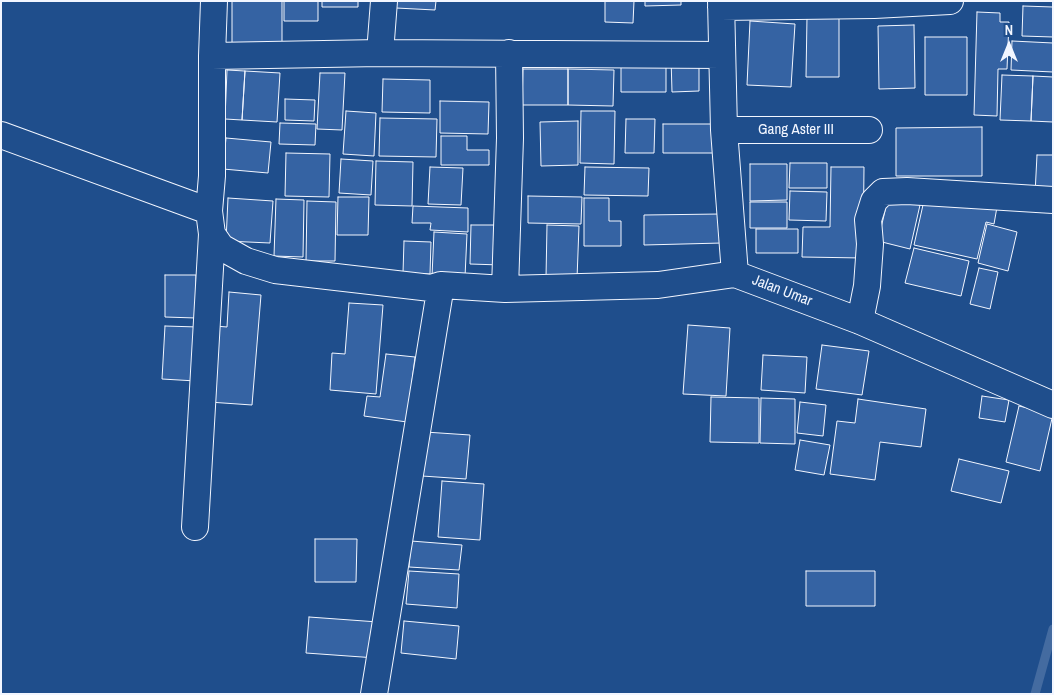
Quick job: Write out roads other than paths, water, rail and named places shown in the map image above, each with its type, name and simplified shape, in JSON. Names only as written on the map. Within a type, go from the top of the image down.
[{"type":"street","points":[[195,526],[212,176],[214,1]]},
{"type":"street","points":[[380,53],[384,1]]},
{"type":"street","points":[[721,4],[874,5],[950,1]]},
{"type":"street","name":"Jalan Umar","points":[[721,4],[724,130],[736,274],[860,321],[1053,404]]},
{"type":"street","points":[[212,56],[380,53],[722,55]]},
{"type":"street","points":[[505,289],[509,199],[509,53]]},
{"type":"street","name":"Gang Aster III","points":[[724,130],[868,130]]},
{"type":"street","points":[[1,135],[210,222],[221,247],[246,261],[275,270],[431,288],[441,285],[505,289],[658,285],[736,274]]},
{"type":"street","points":[[860,321],[867,286],[870,244],[868,220],[874,201],[883,192],[907,191],[1053,200]]},
{"type":"street","points":[[374,694],[441,285]]},
{"type":"waterway","points":[[1035,694],[1053,629]]}]
